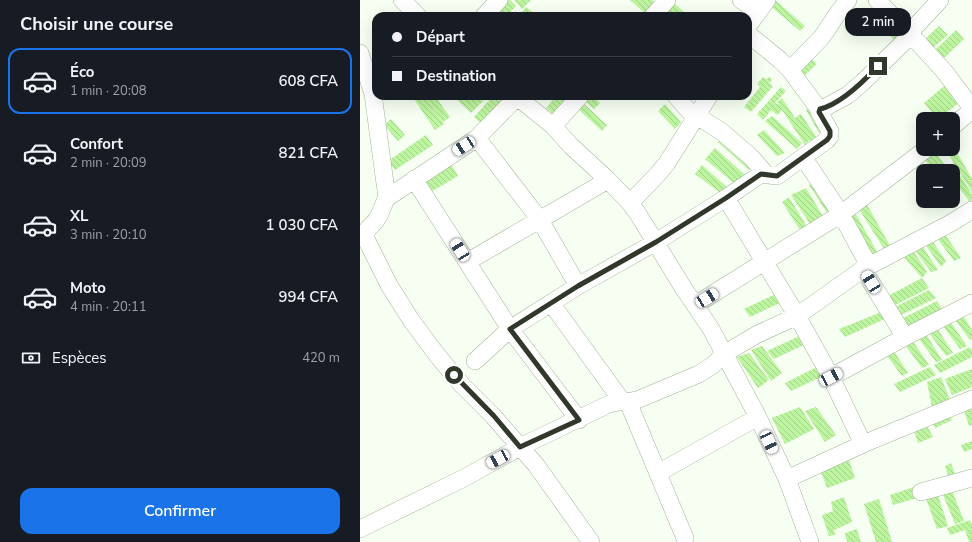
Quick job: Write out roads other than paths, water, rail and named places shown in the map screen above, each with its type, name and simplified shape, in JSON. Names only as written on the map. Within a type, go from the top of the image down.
[{"type":"street","points":[[402,0],[414,12]]},
{"type":"street","points":[[488,12],[499,0]]},
{"type":"street","points":[[656,12],[667,0]]},
{"type":"street","points":[[741,0],[762,6],[752,20]]},
{"type":"street","points":[[790,70],[822,37],[848,0]]},
{"type":"street","points":[[876,0],[944,71],[972,109],[960,120]]},
{"type":"street","points":[[820,109],[848,95],[863,82],[911,35],[912,30],[940,0]]},
{"type":"street","points":[[475,361],[510,329],[578,286],[656,242],[761,174],[765,173],[777,176],[827,140],[830,136],[830,131],[819,112],[820,109],[790,70],[752,37]]},
{"type":"street","points":[[360,53],[372,91]]},
{"type":"street","points":[[374,100],[387,198]]},
{"type":"street","points":[[513,100],[477,138],[387,198],[381,208],[378,218],[362,235],[389,285],[411,320],[437,355],[462,385],[494,416],[536,466],[591,542]]},
{"type":"street","points":[[522,100],[553,126],[571,146],[608,180],[630,203],[656,242],[671,270],[711,329],[758,417],[787,479],[810,542]]},
{"type":"street","points":[[553,126],[576,100]]},
{"type":"street","points":[[679,100],[688,110],[722,132],[752,157],[765,173]]},
{"type":"street","points":[[630,203],[657,176],[667,163],[707,100]]},
{"type":"street","points":[[477,138],[540,220],[578,286]]},
{"type":"street","points":[[695,305],[841,214],[917,156]]},
{"type":"street","points":[[803,157],[841,214],[866,268],[905,337]]},
{"type":"street","points":[[414,179],[510,329],[579,420]]},
{"type":"street","points":[[467,262],[608,180]]},
{"type":"street","points":[[726,198],[797,316],[831,377],[863,444]]},
{"type":"street","points":[[360,529],[464,478],[520,447],[579,420],[607,405],[615,402],[637,400],[698,374],[713,365],[724,354],[797,316],[866,268],[951,223],[972,210]]},
{"type":"street","points":[[551,303],[625,402],[658,473],[685,538]]},
{"type":"street","points":[[831,377],[972,303]]},
{"type":"street","points":[[787,479],[863,444],[972,399]]},
{"type":"street","points":[[658,473],[758,417]]},
{"type":"street","points":[[920,492],[972,478]]}]
